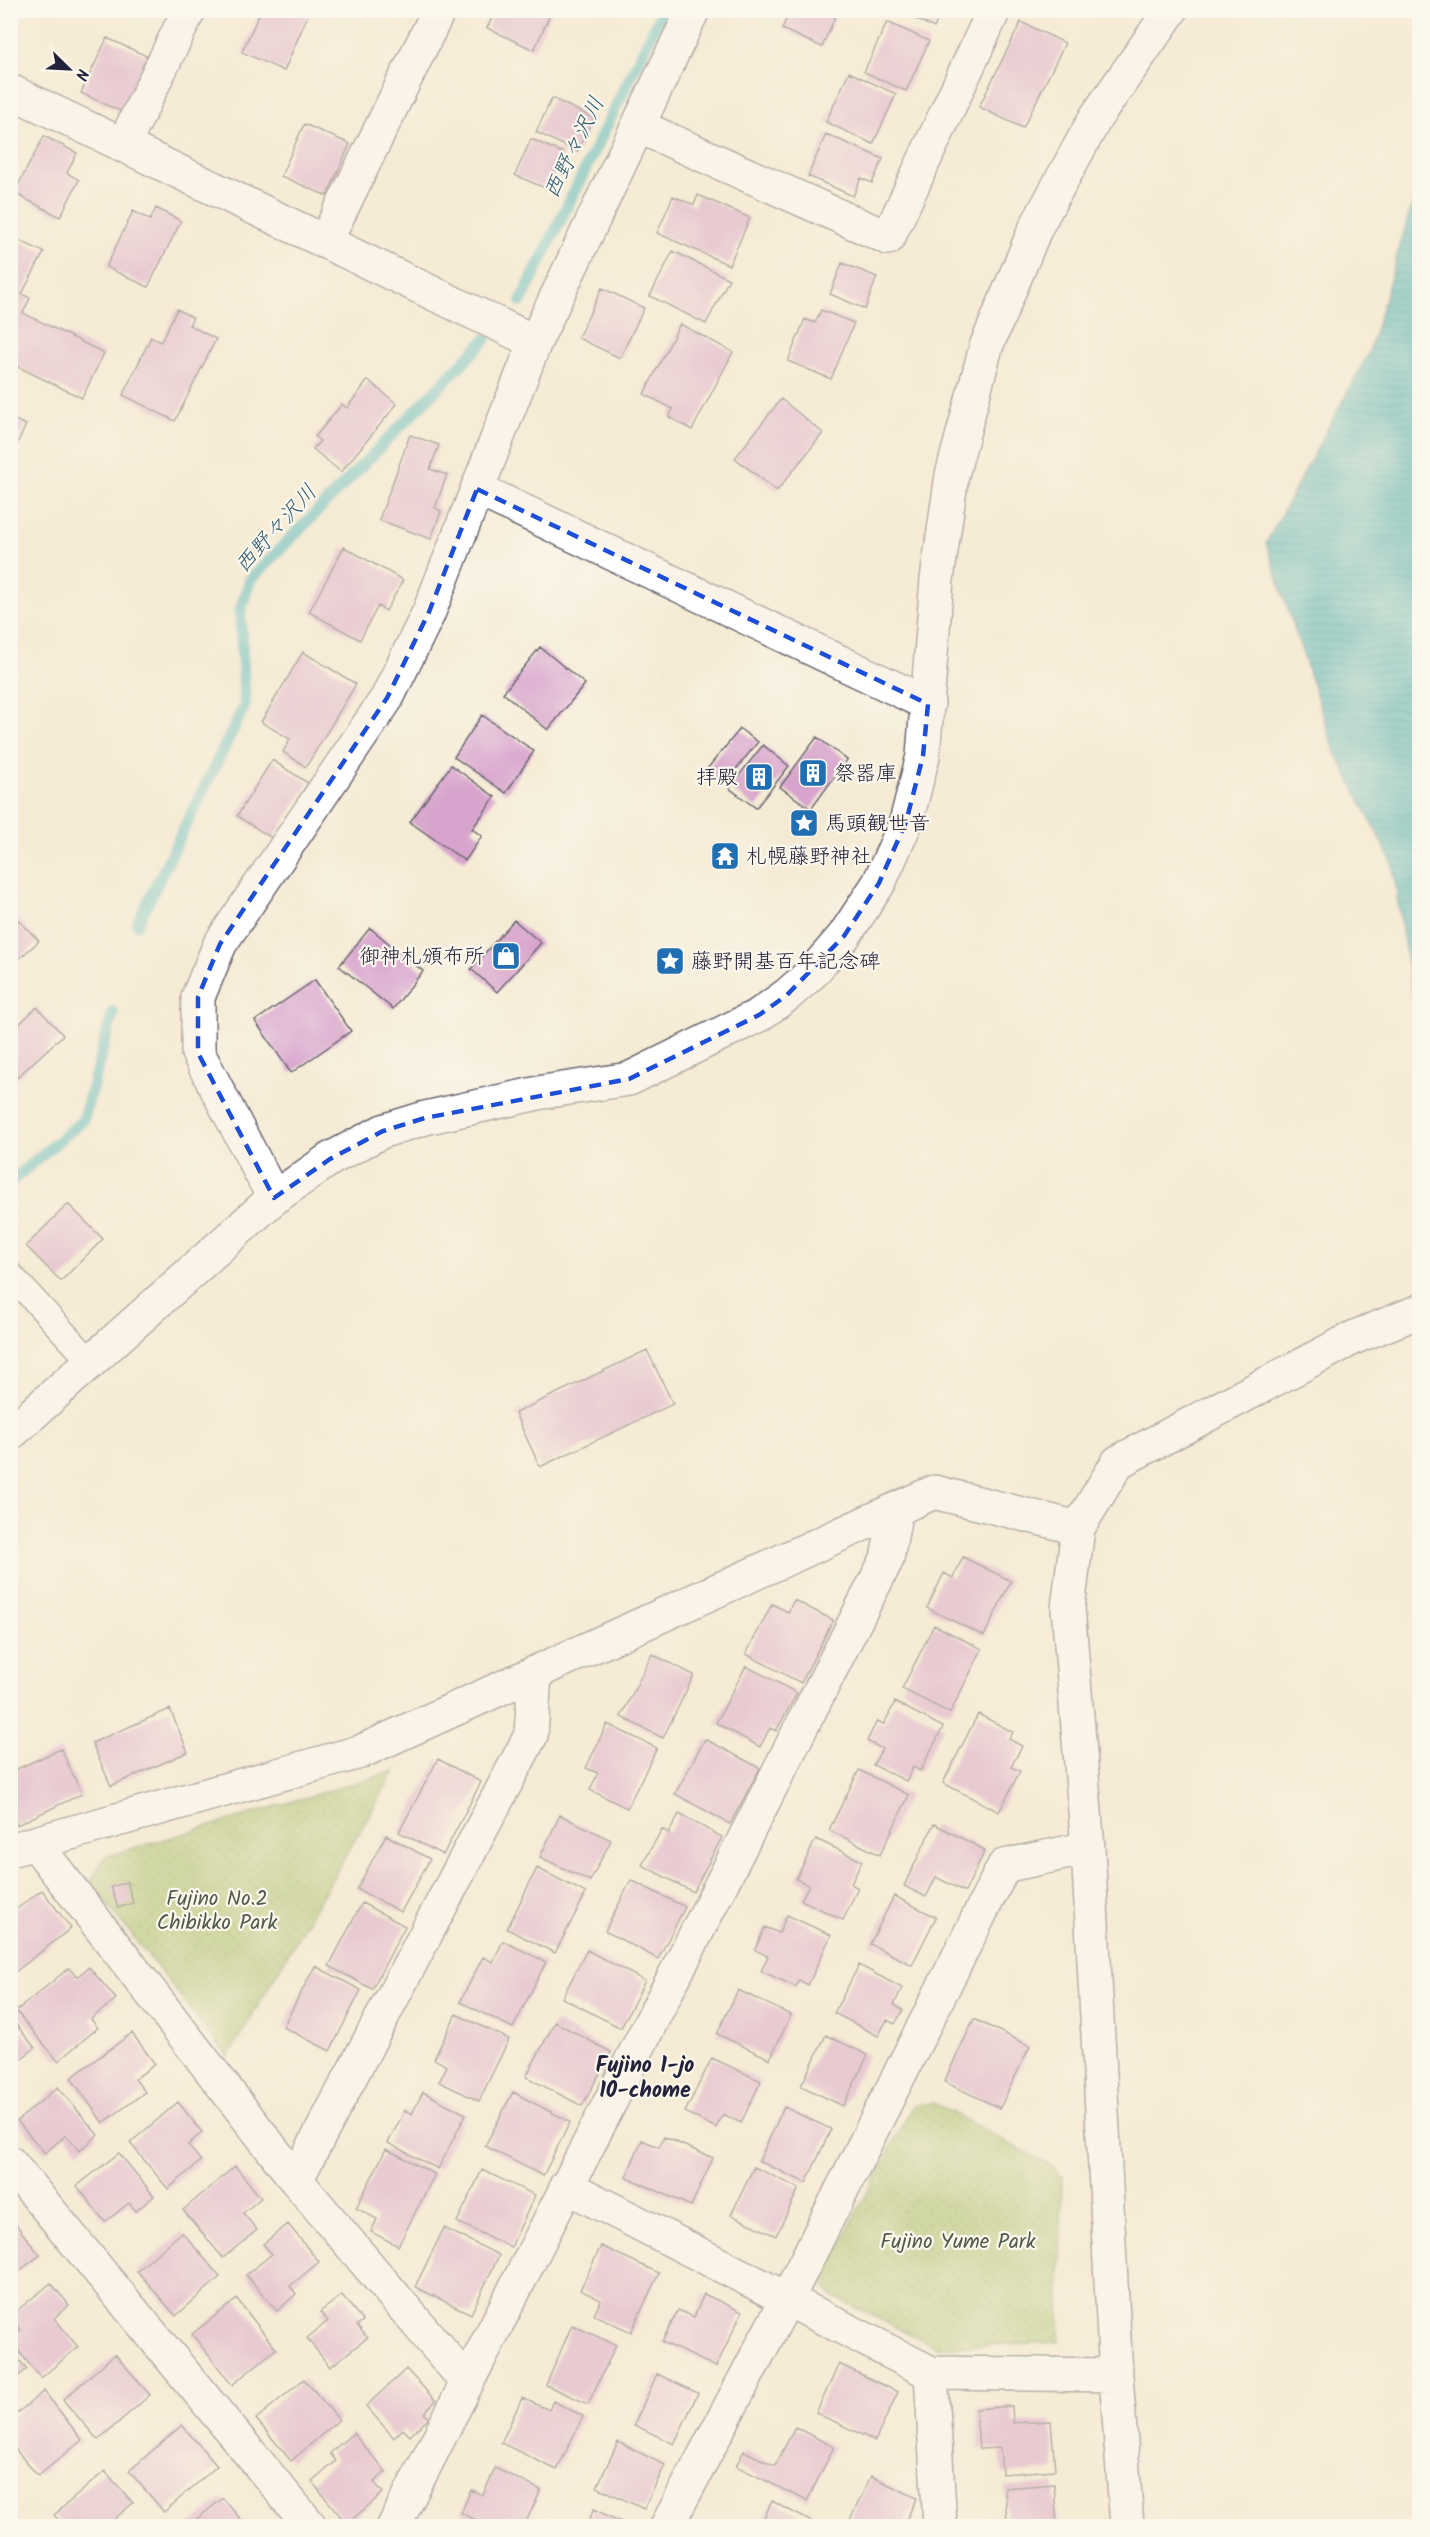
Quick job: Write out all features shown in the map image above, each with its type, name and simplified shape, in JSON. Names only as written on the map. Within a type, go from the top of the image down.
[{"type":"street","points":[[123,146],[189,10]]},
{"type":"street","points":[[325,242],[439,10]]},
{"type":"street","points":[[274,1198],[198,1053],[198,997],[220,944],[387,698],[429,612],[535,342],[693,10]]},
{"type":"street","points":[[638,126],[888,238],[994,10]]},
{"type":"street","points":[[10,1434],[274,1198],[330,1159],[383,1131],[426,1118],[543,1092],[629,1079],[759,1015],[812,973],[844,936],[879,883],[906,822],[923,756],[937,579],[952,475],[986,347],[1036,227],[1085,137],[1096,117],[1171,10]]},
{"type":"street","points":[[10,91],[535,342]]},
{"type":"street","points":[[477,489],[928,704]]},
{"type":"street","points":[[1127,2526],[1116,2375],[1088,1848],[1068,1608],[1078,1528],[1118,1462],[1355,1337],[1419,1311]]},
{"type":"street","points":[[466,2381],[296,2180],[23,1846],[360,1752],[934,1492],[1078,1528]]},
{"type":"street","points":[[394,2526],[887,1559],[896,1509]]},
{"type":"street","points":[[296,2180],[531,1735],[535,1673]]},
{"type":"street","points":[[667,2526],[787,2299],[1004,1866],[1088,1848]]},
{"type":"street","points":[[10,2163],[310,2526]]},
{"type":"street","points":[[566,2186],[931,2373],[1116,2375]]},
{"type":"street","points":[[931,2373],[940,2526]]},
{"type":"lane","points":[[10,1274],[91,1362]]},
{"type":"highlighted area","points":[[477,489],[928,704],[923,756],[906,822],[879,883],[844,936],[787,995],[759,1015],[629,1079],[425,1118],[383,1131],[330,1159],[274,1198],[198,1053],[198,997],[220,944],[387,698],[429,612]]},
{"type":"green space","name":"Fujino No.2 Chibikko Park","points":[[395,1771],[228,2057],[90,1882],[105,1857]]},
{"type":"green space","name":"Fujino Yume Park","points":[[934,2103],[1055,2168],[1062,2177],[1059,2342],[937,2347],[830,2295],[822,2279],[913,2105]]},
{"type":"water","points":[[1419,180],[1419,1044],[1392,863],[1334,749],[1266,543],[1369,352]]},
{"type":"building","points":[[261,10],[310,10],[284,71],[242,52]]},
{"type":"building","points":[[496,10],[552,10],[534,50],[487,28]]},
{"type":"building","points":[[790,10],[838,10],[822,47],[782,29]]},
{"type":"building","points":[[898,10],[942,10],[934,28]]},
{"type":"building","points":[[887,22],[929,41],[906,91],[864,72]]},
{"type":"building","points":[[1021,22],[1065,43],[1023,128],[979,107]]},
{"type":"building","points":[[107,38],[151,58],[124,113],[81,93]]},
{"type":"building","points":[[849,72],[896,94],[873,144],[826,122]]},
{"type":"building","points":[[552,98],[593,118],[577,152],[536,132]]},
{"type":"building","points":[[304,124],[350,144],[327,196],[281,176]]},
{"type":"building","points":[[826,134],[883,159],[872,183],[861,178],[853,196],[808,176]]},
{"type":"building","points":[[44,136],[77,153],[67,173],[79,180],[60,217],[14,193]]},
{"type":"building","points":[[531,139],[563,153],[547,189],[515,175]]},
{"type":"building","points":[[698,195],[750,218],[729,265],[657,233],[673,196],[694,205]]},
{"type":"building","points":[[156,208],[181,221],[148,287],[106,267],[133,211],[150,220]]},
{"type":"building","points":[[10,236],[44,252],[22,294],[30,298],[23,313],[104,353],[82,398],[10,363]]},
{"type":"building","points":[[673,251],[729,279],[706,324],[650,296]]},
{"type":"building","points":[[842,263],[877,277],[865,309],[830,294]]},
{"type":"building","points":[[602,288],[644,308],[620,358],[578,338]]},
{"type":"building","points":[[177,309],[193,318],[189,325],[216,339],[175,421],[123,395],[151,337],[161,342]]},
{"type":"building","points":[[821,310],[854,323],[831,379],[788,361],[805,319],[815,323]]},
{"type":"building","points":[[680,324],[733,352],[692,430],[669,417],[673,409],[644,394]]},
{"type":"building","points":[[368,380],[397,404],[341,472],[313,449],[320,441],[315,437],[342,404],[347,408]]},
{"type":"building","points":[[781,399],[823,433],[777,491],[735,458]]},
{"type":"building","points":[[10,418],[26,425],[10,459]]},
{"type":"building","points":[[410,435],[439,445],[430,469],[447,475],[435,508],[441,511],[431,539],[379,520]]},
{"type":"building","points":[[344,547],[403,580],[386,611],[378,606],[360,640],[309,612]]},
{"type":"building","points":[[540,647],[585,684],[548,730],[503,693]]},
{"type":"building","points":[[303,652],[356,684],[306,767],[283,752],[290,739],[261,722]]},
{"type":"building","points":[[482,715],[534,751],[506,793],[454,757]]},
{"type":"building","points":[[740,729],[758,742],[725,783],[707,769]]},
{"type":"building","name":"祭器庫","points":[[817,737],[847,760],[811,809],[780,787]]},
{"type":"building","name":"拝殿","points":[[763,745],[789,766],[756,808],[729,788]]},
{"type":"building","points":[[272,760],[308,783],[273,839],[237,816]]},
{"type":"building","points":[[451,765],[495,797],[472,829],[482,836],[465,861],[410,822]]},
{"type":"building","points":[[10,911],[39,941],[10,967]]},
{"type":"building","name":"御神札頒布所","points":[[514,920],[541,943],[497,992],[471,969]]},
{"type":"building","points":[[370,928],[423,971],[393,1009],[339,966]]},
{"type":"building","points":[[315,980],[351,1031],[291,1073],[255,1021]]},
{"type":"building","points":[[37,1007],[63,1035],[10,1084],[10,1033]]},
{"type":"building","points":[[68,1204],[103,1239],[61,1281],[26,1246]]},
{"type":"building","points":[[647,1350],[673,1404],[540,1467],[515,1413]]},
{"type":"building","points":[[963,1557],[1011,1581],[984,1636],[927,1608],[944,1573],[953,1578]]},
{"type":"building","points":[[794,1600],[833,1620],[801,1683],[746,1654],[772,1604],[788,1612]]},
{"type":"building","points":[[934,1625],[982,1649],[950,1713],[902,1689]]},
{"type":"building","points":[[652,1654],[694,1675],[663,1738],[621,1717]]},
{"type":"building","points":[[746,1666],[797,1693],[776,1731],[770,1728],[760,1747],[716,1723]]},
{"type":"building","points":[[895,1702],[943,1727],[920,1771],[913,1767],[906,1781],[873,1765],[882,1749],[867,1741],[877,1721],[884,1724]]},
{"type":"building","points":[[170,1709],[188,1752],[111,1786],[92,1743]]},
{"type":"building","points":[[978,1714],[1013,1732],[1009,1739],[1022,1746],[1011,1767],[1020,1771],[999,1812],[943,1783]]},
{"type":"building","points":[[607,1724],[657,1748],[627,1808],[590,1790],[598,1773],[586,1768]]},
{"type":"building","points":[[705,1739],[760,1768],[730,1824],[675,1794]]},
{"type":"building","points":[[61,1749],[82,1794],[17,1825],[10,1811],[10,1772]]},
{"type":"building","points":[[438,1759],[481,1782],[443,1855],[399,1832]]},
{"type":"building","points":[[859,1770],[909,1795],[880,1855],[829,1830]]},
{"type":"building","points":[[679,1814],[722,1837],[693,1892],[642,1865],[662,1829],[669,1833]]},
{"type":"building","points":[[560,1815],[611,1840],[590,1881],[540,1857]]},
{"type":"building","points":[[934,1824],[985,1850],[965,1892],[936,1877],[926,1897],[904,1886]]},
{"type":"building","points":[[386,1835],[430,1859],[401,1912],[357,1889]]},
{"type":"building","points":[[816,1839],[862,1861],[851,1884],[858,1888],[843,1920],[801,1900],[809,1885],[796,1879]]},
{"type":"building","points":[[537,1868],[586,1893],[555,1953],[507,1929]]},
{"type":"building","points":[[631,1880],[685,1907],[658,1959],[605,1931]]},
{"type":"building","points":[[127,1882],[133,1903],[118,1908],[111,1887]]},
{"type":"building","points":[[42,1890],[71,1928],[10,1976],[10,1914]]},
{"type":"building","points":[[894,1896],[936,1917],[912,1965],[870,1944]]},
{"type":"building","points":[[362,1903],[405,1926],[372,1989],[329,1966]]},
{"type":"building","points":[[787,1915],[831,1935],[808,1985],[799,1980],[796,1987],[761,1971],[768,1956],[755,1950],[765,1927],[779,1933]]},
{"type":"building","points":[[503,1941],[546,1962],[513,2028],[460,2002],[483,1957],[493,1962]]},
{"type":"building","points":[[587,1950],[645,1981],[621,2028],[562,1998]]},
{"type":"building","points":[[859,1965],[902,1988],[894,2005],[903,2010],[895,2024],[887,2020],[878,2036],[834,2013]]},
{"type":"building","points":[[315,1966],[361,1990],[330,2051],[283,2027]]},
{"type":"building","points":[[89,1967],[116,1999],[91,2019],[98,2028],[58,2061],[16,2011],[69,1968],[77,1977]]},
{"type":"building","points":[[738,1990],[791,2015],[770,2059],[717,2034]]},
{"type":"building","points":[[456,2014],[509,2039],[479,2101],[439,2082],[447,2066],[434,2059]]},
{"type":"building","points":[[10,2017],[35,2048],[12,2066],[18,2074],[10,2080]]},
{"type":"building","points":[[974,2019],[1030,2046],[1000,2108],[944,2082]]},
{"type":"building","points":[[555,2022],[611,2052],[582,2106],[526,2077]]},
{"type":"building","points":[[132,2033],[155,2064],[135,2079],[145,2092],[103,2123],[71,2078]]},
{"type":"building","points":[[826,2035],[868,2055],[843,2106],[801,2086]]},
{"type":"building","points":[[712,2058],[761,2081],[741,2123],[723,2114],[716,2128],[685,2112]]},
{"type":"building","points":[[58,2087],[98,2135],[79,2151],[66,2135],[45,2153],[17,2121]]},
{"type":"building","points":[[423,2092],[466,2114],[438,2169],[388,2143],[405,2110],[412,2114]]},
{"type":"building","points":[[513,2092],[570,2122],[543,2176],[485,2146]]},
{"type":"building","points":[[178,2102],[202,2132],[188,2145],[201,2161],[168,2189],[130,2143]]},
{"type":"building","points":[[784,2107],[831,2129],[806,2183],[759,2161]]},
{"type":"building","points":[[664,2137],[713,2158],[691,2206],[626,2177],[642,2140],[659,2147]]},
{"type":"building","points":[[386,2149],[435,2174],[398,2246],[371,2232],[377,2219],[356,2208]]},
{"type":"building","points":[[119,2153],[154,2196],[136,2211],[129,2203],[105,2222],[77,2186]]},
{"type":"building","points":[[235,2166],[261,2198],[243,2213],[257,2230],[223,2258],[183,2210]]},
{"type":"building","points":[[754,2167],[799,2188],[776,2236],[731,2215]]},
{"type":"building","points":[[482,2170],[535,2195],[511,2247],[457,2222]]},
{"type":"building","points":[[10,2217],[40,2255],[10,2278]]},
{"type":"building","points":[[288,2224],[319,2262],[290,2286],[296,2294],[277,2311],[246,2275],[272,2254],[263,2244]]},
{"type":"building","points":[[444,2228],[499,2255],[471,2314],[415,2287]]},
{"type":"building","points":[[182,2232],[220,2277],[176,2316],[137,2271]]},
{"type":"building","points":[[601,2246],[659,2273],[631,2332],[594,2315],[601,2300],[580,2290]]},
{"type":"building","points":[[51,2283],[69,2305],[54,2318],[78,2347],[41,2378],[10,2341],[21,2330],[10,2316]]},
{"type":"building","points":[[704,2294],[742,2312],[716,2367],[662,2342],[678,2310],[694,2317]]},
{"type":"building","points":[[342,2295],[363,2321],[357,2325],[367,2338],[330,2367],[307,2338],[328,2321],[320,2312]]},
{"type":"building","points":[[237,2299],[276,2349],[232,2385],[192,2334]]},
{"type":"building","points":[[572,2325],[616,2345],[588,2404],[546,2385]]},
{"type":"building","points":[[10,2349],[27,2369],[10,2383]]},
{"type":"building","points":[[115,2354],[150,2395],[98,2440],[63,2400]]},
{"type":"building","points":[[839,2364],[898,2392],[875,2441],[816,2413]]},
{"type":"building","points":[[406,2369],[436,2401],[424,2413],[429,2418],[410,2436],[403,2429],[394,2438],[366,2406]]},
{"type":"building","points":[[657,2374],[698,2393],[674,2444],[634,2425]]},
{"type":"building","points":[[304,2379],[339,2420],[291,2461],[256,2419]]},
{"type":"building","points":[[44,2391],[82,2440],[38,2476],[10,2443],[15,2437],[10,2432],[10,2419]]},
{"type":"building","points":[[522,2398],[549,2410],[553,2401],[583,2416],[557,2470],[501,2443]]},
{"type":"building","points":[[1012,2406],[1013,2423],[1051,2421],[1055,2470],[1002,2474],[1000,2448],[979,2449],[976,2409]]},
{"type":"building","points":[[182,2425],[217,2466],[164,2512],[129,2471]]},
{"type":"building","points":[[795,2427],[834,2447],[807,2501],[736,2466],[744,2451],[775,2466]]},
{"type":"building","points":[[353,2433],[386,2472],[374,2482],[383,2493],[347,2524],[312,2482],[336,2461],[330,2453]]},
{"type":"building","points":[[618,2442],[665,2465],[644,2509],[597,2487]]},
{"type":"building","points":[[495,2468],[541,2490],[524,2526],[480,2526],[482,2523],[461,2513],[471,2490],[483,2495]]},
{"type":"building","points":[[105,2471],[133,2503],[106,2526],[64,2526],[54,2515]]},
{"type":"building","points":[[871,2476],[917,2498],[903,2526],[847,2526]]},
{"type":"building","points":[[1054,2484],[1057,2526],[1007,2526],[1005,2488]]},
{"type":"building","points":[[223,2498],[246,2526],[188,2526]]},
{"type":"building","points":[[772,2501],[814,2523],[812,2526],[751,2526],[756,2518],[762,2522]]},
{"type":"building","points":[[594,2509],[629,2526],[586,2526]]},
{"type":"waterway","name":"西野々沢川","points":[[521,301],[663,10]]},
{"type":"waterway","name":"西野々沢川","points":[[137,924],[245,705],[240,611],[250,580],[486,339]]},
{"type":"waterway","name":"西野々沢川","points":[[10,1182],[83,1120],[113,1012]]},
{"type":"place","name":"祭器庫","points":[[813,773]]},
{"type":"place","name":"拝殿","points":[[759,777]]},
{"type":"place","name":"馬頭観世音","points":[[804,823]]},
{"type":"place","name":"札幌藤野神社","points":[[725,856]]},
{"type":"place","name":"御神札頒布所","points":[[506,956]]},
{"type":"place","name":"藤野開基百年記念碑","points":[[670,961]]},
{"type":"district","name":"Fujino 1-jo 10-chome","points":[[645,2076]]}]
